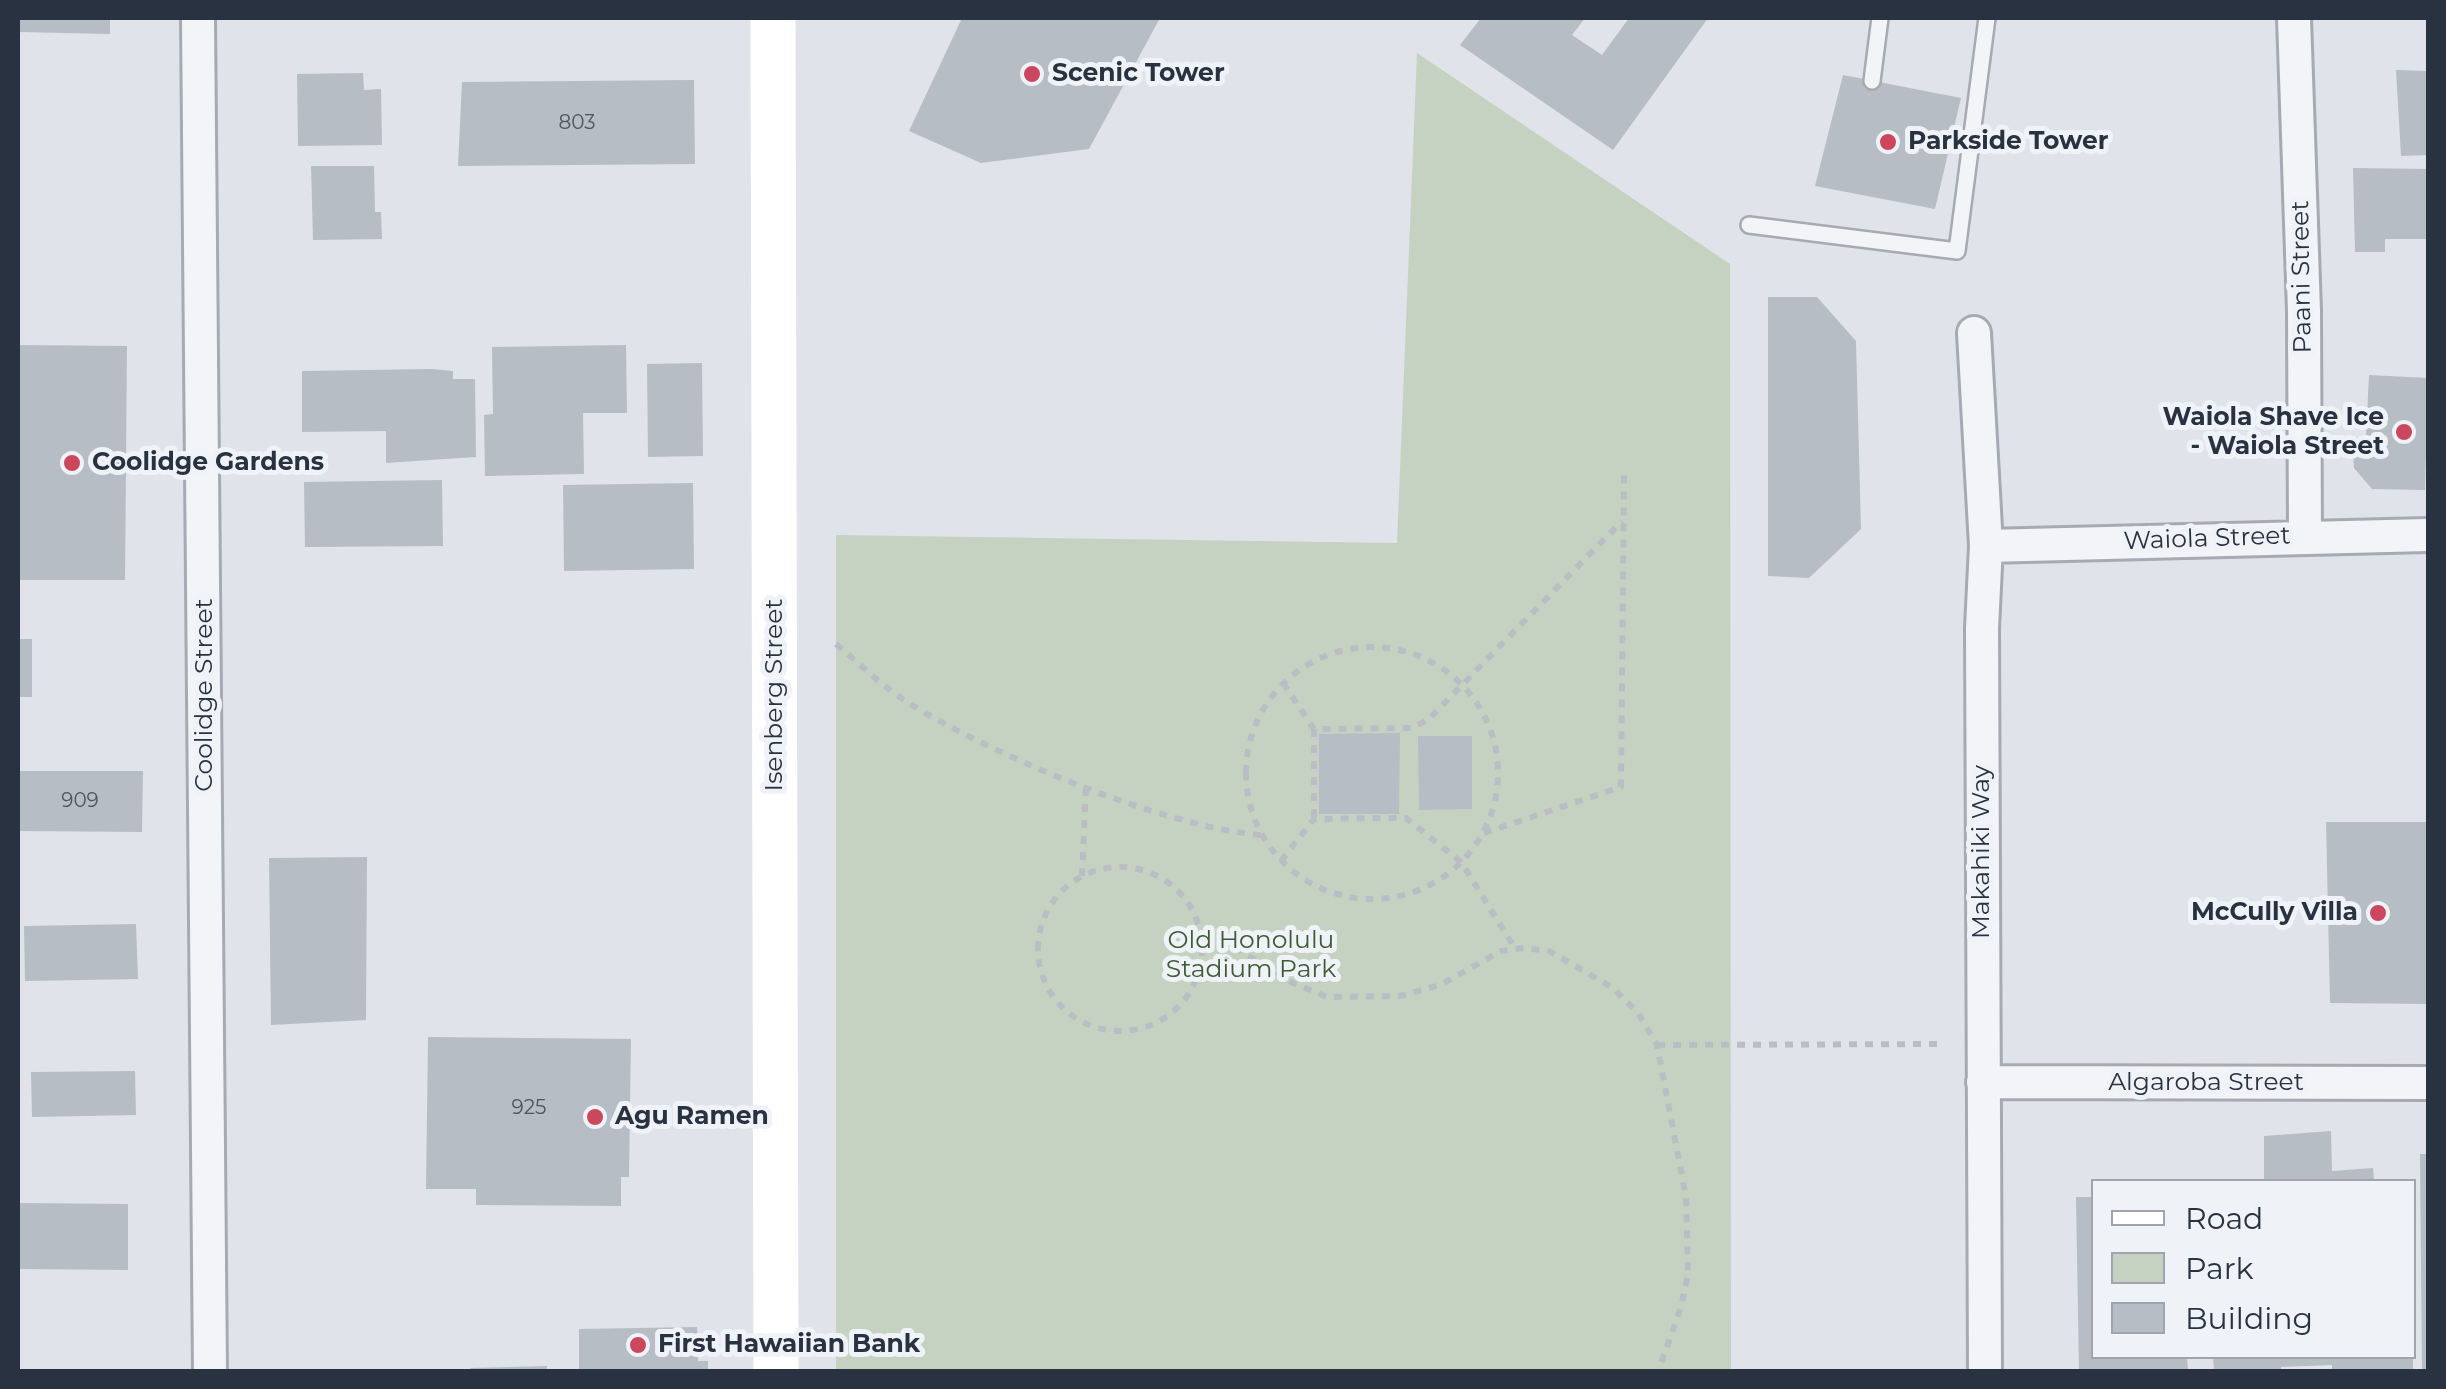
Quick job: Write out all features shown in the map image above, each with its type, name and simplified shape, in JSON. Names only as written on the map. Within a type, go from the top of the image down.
[{"type":"street","name":"Coolidge Street","points":[[198,18],[210,1372]]},
{"type":"street","name":"Isenberg Street","points":[[773,18],[776,1372]]},
{"type":"street","name":"Paani Street","points":[[2294,18],[2304,311],[2305,536]]},
{"type":"street","name":"Makahiki Way","points":[[1974,333],[1986,546],[1982,628],[1984,1372]]},
{"type":"street","name":"Waiola Street","points":[[1986,546],[2428,535]]},
{"type":"street","name":"Algaroba Street","points":[[1983,1082],[2428,1083]]},
{"type":"lane","points":[[1872,80],[1880,18]]},
{"type":"lane","points":[[1749,225],[1957,251],[1987,18]]},
{"type":"path","points":[[1484,833],[1621,787],[1624,474]]},
{"type":"path","points":[[1314,729],[1411,728],[1428,720],[1623,520]]},
{"type":"path","points":[[836,644],[904,700],[966,736],[1216,832],[1261,836]]},
{"type":"path","points":[[1386,646],[1425,657],[1464,682],[1487,717],[1499,759],[1496,802],[1484,833],[1448,875],[1409,894],[1365,900],[1322,890],[1281,860],[1261,836],[1247,798],[1246,758],[1256,720],[1283,683],[1309,662],[1346,649],[1386,646]]},
{"type":"path","points":[[1281,860],[1314,819],[1314,729],[1283,683]]},
{"type":"path","points":[[1082,877],[1086,784]]},
{"type":"path","points":[[1314,819],[1406,818],[1461,862],[1516,950]]},
{"type":"path","points":[[1118,867],[1144,870],[1168,882],[1186,900],[1199,923],[1203,950],[1192,987],[1167,1016],[1141,1028],[1113,1031],[1086,1024],[1062,1008],[1046,985],[1038,959],[1040,931],[1051,905],[1082,877],[1118,867]]},
{"type":"path","points":[[1203,950],[1234,947],[1328,997],[1400,996],[1440,985],[1501,951],[1516,950],[1549,951],[1614,988],[1638,1013],[1658,1045],[1679,1143],[1689,1236],[1682,1307],[1658,1372]]},
{"type":"path","points":[[1658,1045],[1941,1044]]},
{"type":"green space","name":"Old Honolulu Stadium Park","points":[[1417,53],[1730,264],[1731,1371],[836,1372],[836,535],[1397,543]]},
{"type":"building","points":[[18,18],[110,18],[110,34],[18,32]]},
{"type":"building","name":"Scenic Tower","points":[[962,18],[1160,18],[1089,149],[981,163],[909,131]]},
{"type":"building","points":[[1481,18],[1585,18],[1572,35],[1602,55],[1629,18],[1708,18],[1613,150],[1460,45]]},
{"type":"building","points":[[2396,70],[2428,71],[2428,155],[2401,156]]},
{"type":"building","points":[[363,73],[364,90],[381,89],[382,145],[298,146],[297,74]]},
{"type":"building","name":"Parkside Tower","points":[[1843,75],[1961,98],[1935,209],[1815,186]]},
{"type":"building","points":[[694,80],[695,164],[458,166],[462,82]]},
{"type":"building","points":[[311,166],[374,166],[375,212],[381,212],[382,239],[313,240]]},
{"type":"building","points":[[2353,168],[2428,169],[2428,239],[2385,239],[2385,252],[2355,252]]},
{"type":"building","points":[[1768,297],[1817,297],[1856,341],[1861,529],[1809,578],[1768,576]]},
{"type":"building","name":"Coolidge Gardens","points":[[18,345],[127,346],[125,580],[18,580]]},
{"type":"building","points":[[626,345],[627,413],[583,413],[584,474],[485,476],[484,415],[493,414],[492,347]]},
{"type":"building","points":[[702,363],[703,456],[648,457],[647,364]]},
{"type":"building","points":[[302,371],[453,371],[453,379],[475,379],[476,457],[386,463],[386,431],[302,432]]},
{"type":"building","points":[[2369,375],[2428,378],[2425,490],[2372,489],[2354,468],[2352,437],[2366,437]]},
{"type":"building","points":[[442,480],[443,546],[305,547],[304,482]]},
{"type":"building","points":[[693,483],[694,569],[564,571],[563,485]]},
{"type":"building","points":[[18,639],[32,639],[32,697],[18,697]]},
{"type":"building","points":[[1400,733],[1399,814],[1319,814],[1319,734]]},
{"type":"building","points":[[1418,736],[1472,736],[1472,809],[1419,810]]},
{"type":"building","points":[[18,771],[143,771],[142,832],[18,831]]},
{"type":"building","name":"McCully Villa","points":[[2326,822],[2428,822],[2428,1004],[2330,1003]]},
{"type":"building","points":[[367,857],[366,1020],[271,1025],[269,858]]},
{"type":"building","points":[[136,924],[138,979],[25,981],[24,926]]},
{"type":"building","points":[[428,1037],[631,1039],[629,1177],[621,1177],[621,1206],[476,1205],[476,1189],[426,1189]]},
{"type":"building","points":[[135,1071],[136,1115],[32,1117],[31,1072]]},
{"type":"building","points":[[2331,1131],[2332,1171],[2373,1168],[2374,1179],[2264,1179],[2264,1136]]},
{"type":"building","points":[[2420,1154],[2428,1154],[2428,1372],[2422,1372]]},
{"type":"building","points":[[2076,1197],[2091,1197],[2091,1359],[2187,1359],[2188,1372],[2079,1372]]},
{"type":"building","points":[[18,1203],[128,1204],[128,1270],[18,1269]]},
{"type":"building","name":"First Hawaiian Bank","points":[[697,1327],[698,1361],[708,1361],[708,1372],[579,1372],[579,1329]]},
{"type":"building","points":[[2213,1359],[2413,1359],[2413,1372],[2332,1372],[2332,1365],[2281,1367],[2281,1372],[2214,1372]]},
{"type":"building","points":[[547,1366],[547,1372],[470,1372],[470,1368]]},
{"type":"place","name":"Scenic Tower","points":[[1032,74]]},
{"type":"place","name":"Parkside Tower","points":[[1888,142]]},
{"type":"place","name":"Waiola Shave Ice - Waiola Street","points":[[2404,432]]},
{"type":"place","name":"Coolidge Gardens","points":[[72,463]]},
{"type":"place","name":"McCully Villa","points":[[2378,913]]},
{"type":"place","name":"Agu Ramen","points":[[595,1117]]},
{"type":"place","name":"First Hawaiian Bank","points":[[638,1345]]}]
